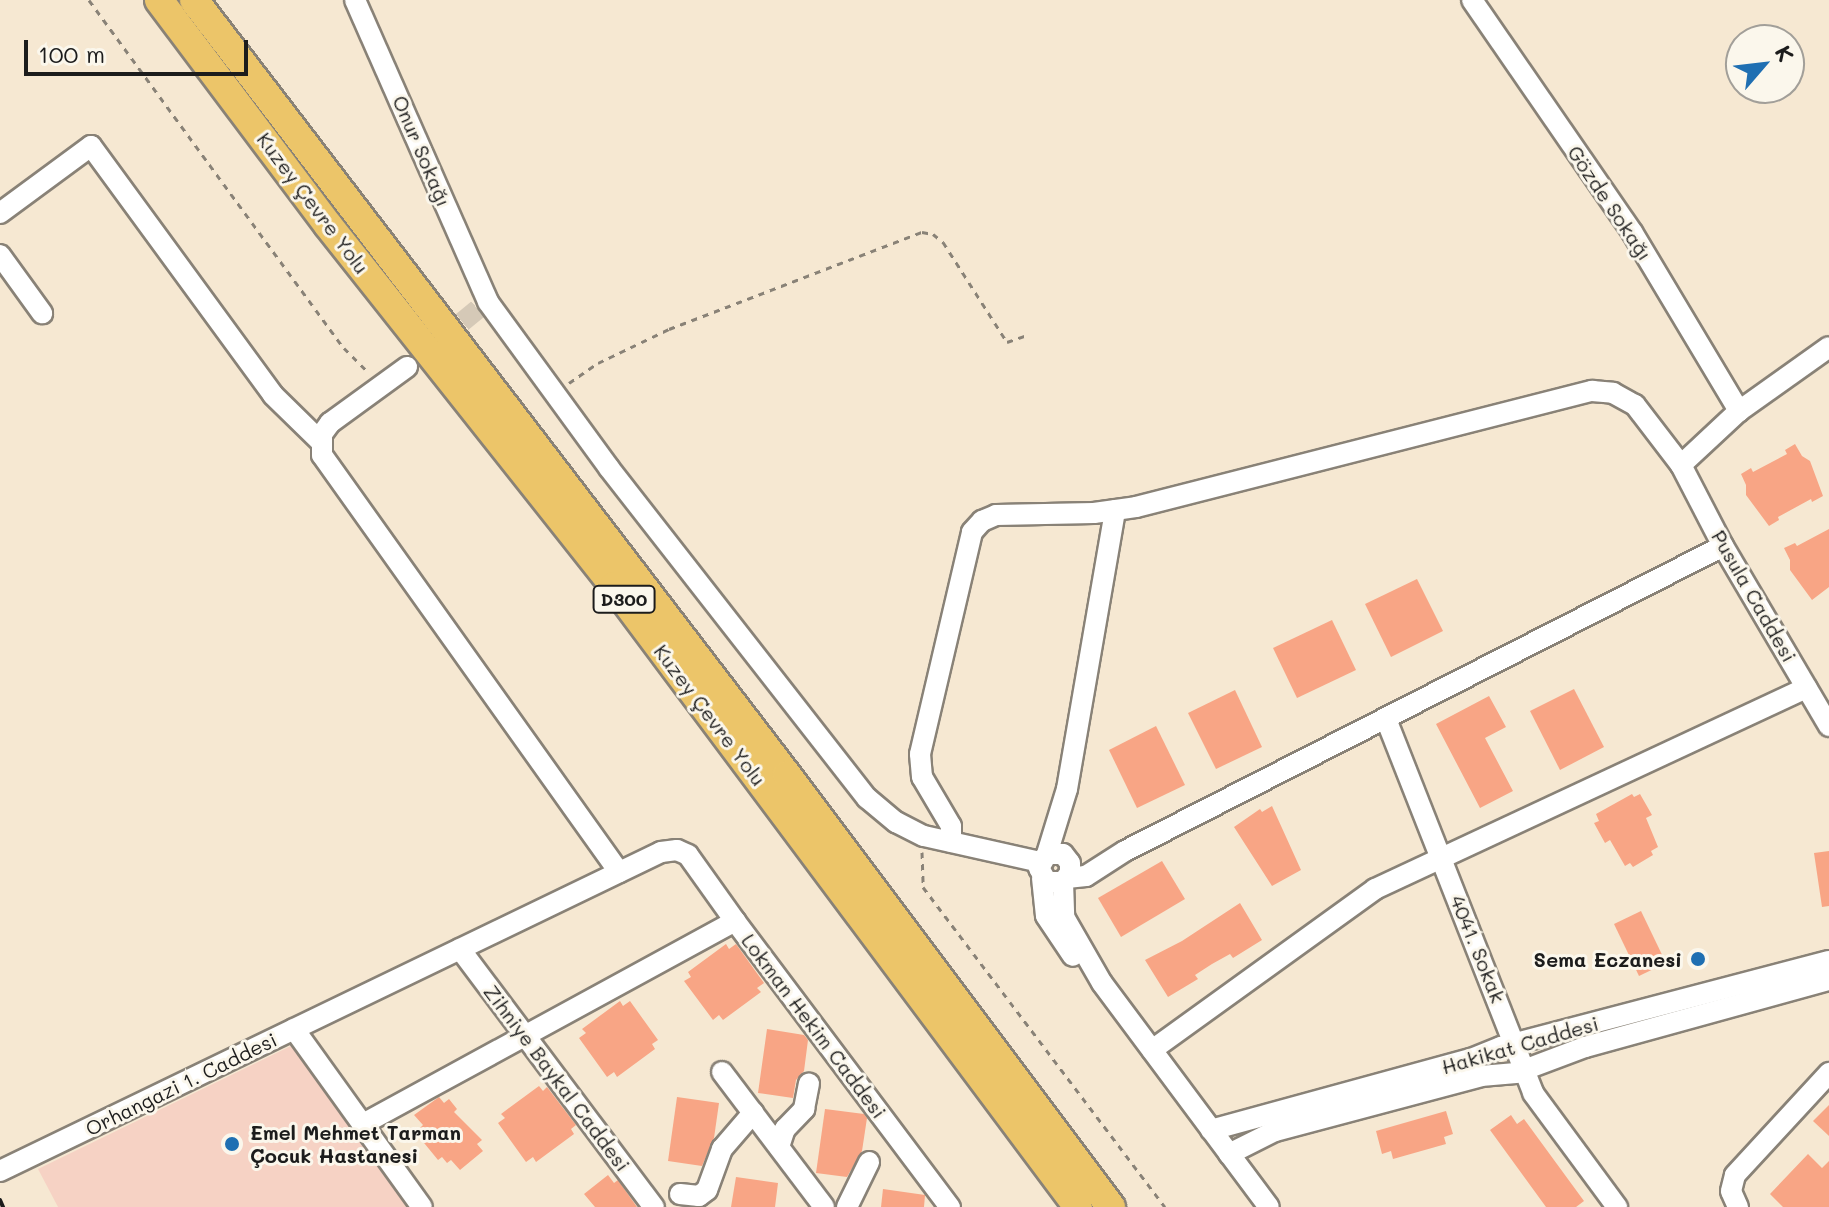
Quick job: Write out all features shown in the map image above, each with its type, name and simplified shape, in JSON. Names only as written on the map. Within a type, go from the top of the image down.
[{"type":"highway","name":"Kuzey Çevre Yolu","points":[[159,0],[328,225],[614,586],[1078,1207]]},
{"type":"highway","name":"Kuzey Çevre Yolu","points":[[194,0],[787,775],[1111,1207]]},
{"type":"street","name":"Onur Sokağı","points":[[355,0],[483,305],[867,798],[896,822],[924,836],[1057,868]]},
{"type":"street","name":"Gözde Sokağı","points":[[1472,0],[1632,232],[1739,411]]},
{"type":"street","points":[[0,213],[91,146],[273,395],[320,441],[326,462],[619,872]]},
{"type":"street","points":[[0,255],[42,313]]},
{"type":"street","points":[[1681,465],[1739,411],[1824,358]]},
{"type":"street","points":[[320,441],[330,423],[407,367]]},
{"type":"street","name":"Pusula Caddesi","points":[[951,842],[951,826],[922,777],[920,754],[972,532],[982,521],[996,515],[1115,510],[1592,391],[1613,393],[1635,405],[1681,465],[1723,546],[1829,726]]},
{"type":"street","points":[[1115,510],[1067,789],[1070,798],[1057,868],[1043,907],[1050,926],[1086,972],[1102,983],[1269,1207]]},
{"type":"street","points":[[1057,868],[1086,876],[1125,851],[1723,546]]},
{"type":"street","points":[[1152,1050],[1375,889],[1441,855],[1807,688]]},
{"type":"street","name":"4041. Sokak","points":[[1386,719],[1533,1093],[1617,1207]]},
{"type":"street","points":[[294,1029],[666,850],[683,852],[735,921]]},
{"type":"street","name":"Lokman Hekim Caddesi","points":[[363,1124],[735,921],[950,1207]]},
{"type":"street","name":"Zihniye Baykal Caddesi","points":[[460,949],[654,1207]]},
{"type":"street","name":"Hakikat Caddesi","points":[[1211,1130],[1516,1044],[1829,961]]},
{"type":"street","name":"Hakikat Caddesi","points":[[1229,1154],[1275,1131],[1481,1076],[1525,1070],[1585,1047],[1829,980]]},
{"type":"street","name":"Orhangazi 1. Caddesi","points":[[0,1171],[294,1029],[422,1207]]},
{"type":"street","points":[[722,1072],[779,1147],[813,1203]]},
{"type":"street","points":[[1738,1207],[1731,1191],[1735,1175],[1829,1073]]},
{"type":"street","points":[[779,1147],[785,1129],[804,1109],[809,1083]]},
{"type":"street","points":[[680,1194],[699,1196],[707,1190],[722,1149],[753,1113]]},
{"type":"street","points":[[847,1207],[869,1162]]},
{"type":"path","points":[[89,0],[344,348],[385,383]]},
{"type":"path","points":[[553,394],[598,363],[669,329],[922,232],[939,237],[1007,342],[1027,335]]},
{"type":"path","points":[[924,836],[920,868],[923,887],[1165,1207]]},
{"type":"shaded area","name":"Emel Mehmet Tarman Çocuk Hastanesi","points":[[299,1042],[422,1207],[58,1207],[38,1169]]},
{"type":"building","points":[[1795,444],[1802,456],[1810,461],[1823,496],[1778,517],[1779,520],[1769,526],[1746,495],[1741,474],[1751,468],[1753,472],[1787,454],[1785,450]]},
{"type":"building","points":[[1829,529],[1829,587],[1812,600],[1790,570],[1790,560],[1784,548],[1795,543],[1797,546]]},
{"type":"building","points":[[1417,579],[1443,631],[1391,657],[1365,604]]},
{"type":"building","points":[[1332,620],[1356,670],[1297,698],[1273,648]]},
{"type":"building","points":[[1574,689],[1604,747],[1560,770],[1530,711]]},
{"type":"building","points":[[1235,690],[1262,747],[1216,769],[1188,713]]},
{"type":"building","points":[[1489,696],[1506,727],[1485,738],[1513,791],[1480,808],[1436,724]]},
{"type":"building","points":[[1156,726],[1185,785],[1137,808],[1109,750]]},
{"type":"building","points":[[1632,794],[1634,797],[1640,794],[1652,815],[1646,818],[1658,847],[1651,851],[1653,855],[1633,867],[1630,863],[1625,866],[1610,840],[1605,843],[1594,823],[1599,821],[1596,814]]},
{"type":"building","points":[[1272,806],[1301,870],[1272,886],[1234,827],[1260,809],[1262,812]]},
{"type":"building","points":[[1829,851],[1829,906],[1822,907],[1814,853]]},
{"type":"building","points":[[1162,861],[1185,899],[1121,937],[1098,898]]},
{"type":"building","points":[[1240,903],[1262,940],[1233,958],[1230,954],[1212,964],[1195,975],[1198,979],[1168,997],[1145,960],[1182,941]]},
{"type":"building","points":[[1641,911],[1666,963],[1639,976],[1614,924]]},
{"type":"building","points":[[726,944],[729,949],[736,944],[764,983],[757,988],[761,992],[723,1020],[719,1015],[713,1020],[684,981],[691,977],[688,972]]},
{"type":"building","points":[[620,1001],[623,1006],[630,1001],[658,1040],[652,1044],[655,1049],[617,1077],[614,1072],[607,1077],[579,1038],[586,1033],[582,1029]]},
{"type":"building","points":[[767,1029],[804,1035],[808,1040],[804,1071],[796,1080],[793,1098],[758,1093]]},
{"type":"building","points":[[539,1086],[543,1091],[547,1087],[576,1125],[571,1129],[574,1134],[536,1162],[533,1157],[526,1162],[498,1123],[505,1118],[501,1114]]},
{"type":"building","points":[[439,1097],[444,1103],[449,1099],[457,1109],[454,1112],[482,1140],[477,1144],[483,1151],[460,1170],[451,1160],[447,1163],[442,1157],[438,1160],[420,1138],[424,1135],[419,1129],[423,1125],[414,1115]]},
{"type":"building","points":[[677,1097],[719,1103],[714,1138],[702,1166],[668,1161]]},
{"type":"building","points":[[1829,1105],[1829,1136],[1813,1121]]},
{"type":"building","points":[[825,1109],[864,1114],[867,1118],[862,1151],[847,1177],[816,1173]]},
{"type":"building","points":[[1446,1111],[1453,1134],[1444,1137],[1446,1144],[1393,1159],[1391,1151],[1382,1154],[1376,1131]]},
{"type":"building","points":[[1511,1115],[1517,1124],[1524,1119],[1584,1201],[1576,1207],[1546,1207],[1490,1130]]},
{"type":"building","points":[[1808,1154],[1822,1168],[1829,1161],[1829,1207],[1783,1207],[1770,1194]]},
{"type":"building","points":[[608,1175],[614,1183],[618,1180],[637,1207],[595,1207],[584,1194]]},
{"type":"building","points":[[736,1177],[778,1183],[775,1207],[731,1207]]},
{"type":"building","points":[[883,1189],[925,1195],[924,1207],[881,1207]]},
{"type":"tunnel","points":[[439,341],[479,308]]},
{"type":"railway","points":[[0,1200],[3,1207]]},
{"type":"place","name":"Sema Eczanesi","points":[[1698,959]]},
{"type":"place","name":"Emel Mehmet Tarman Çocuk Hastanesi","points":[[232,1144]]}]
